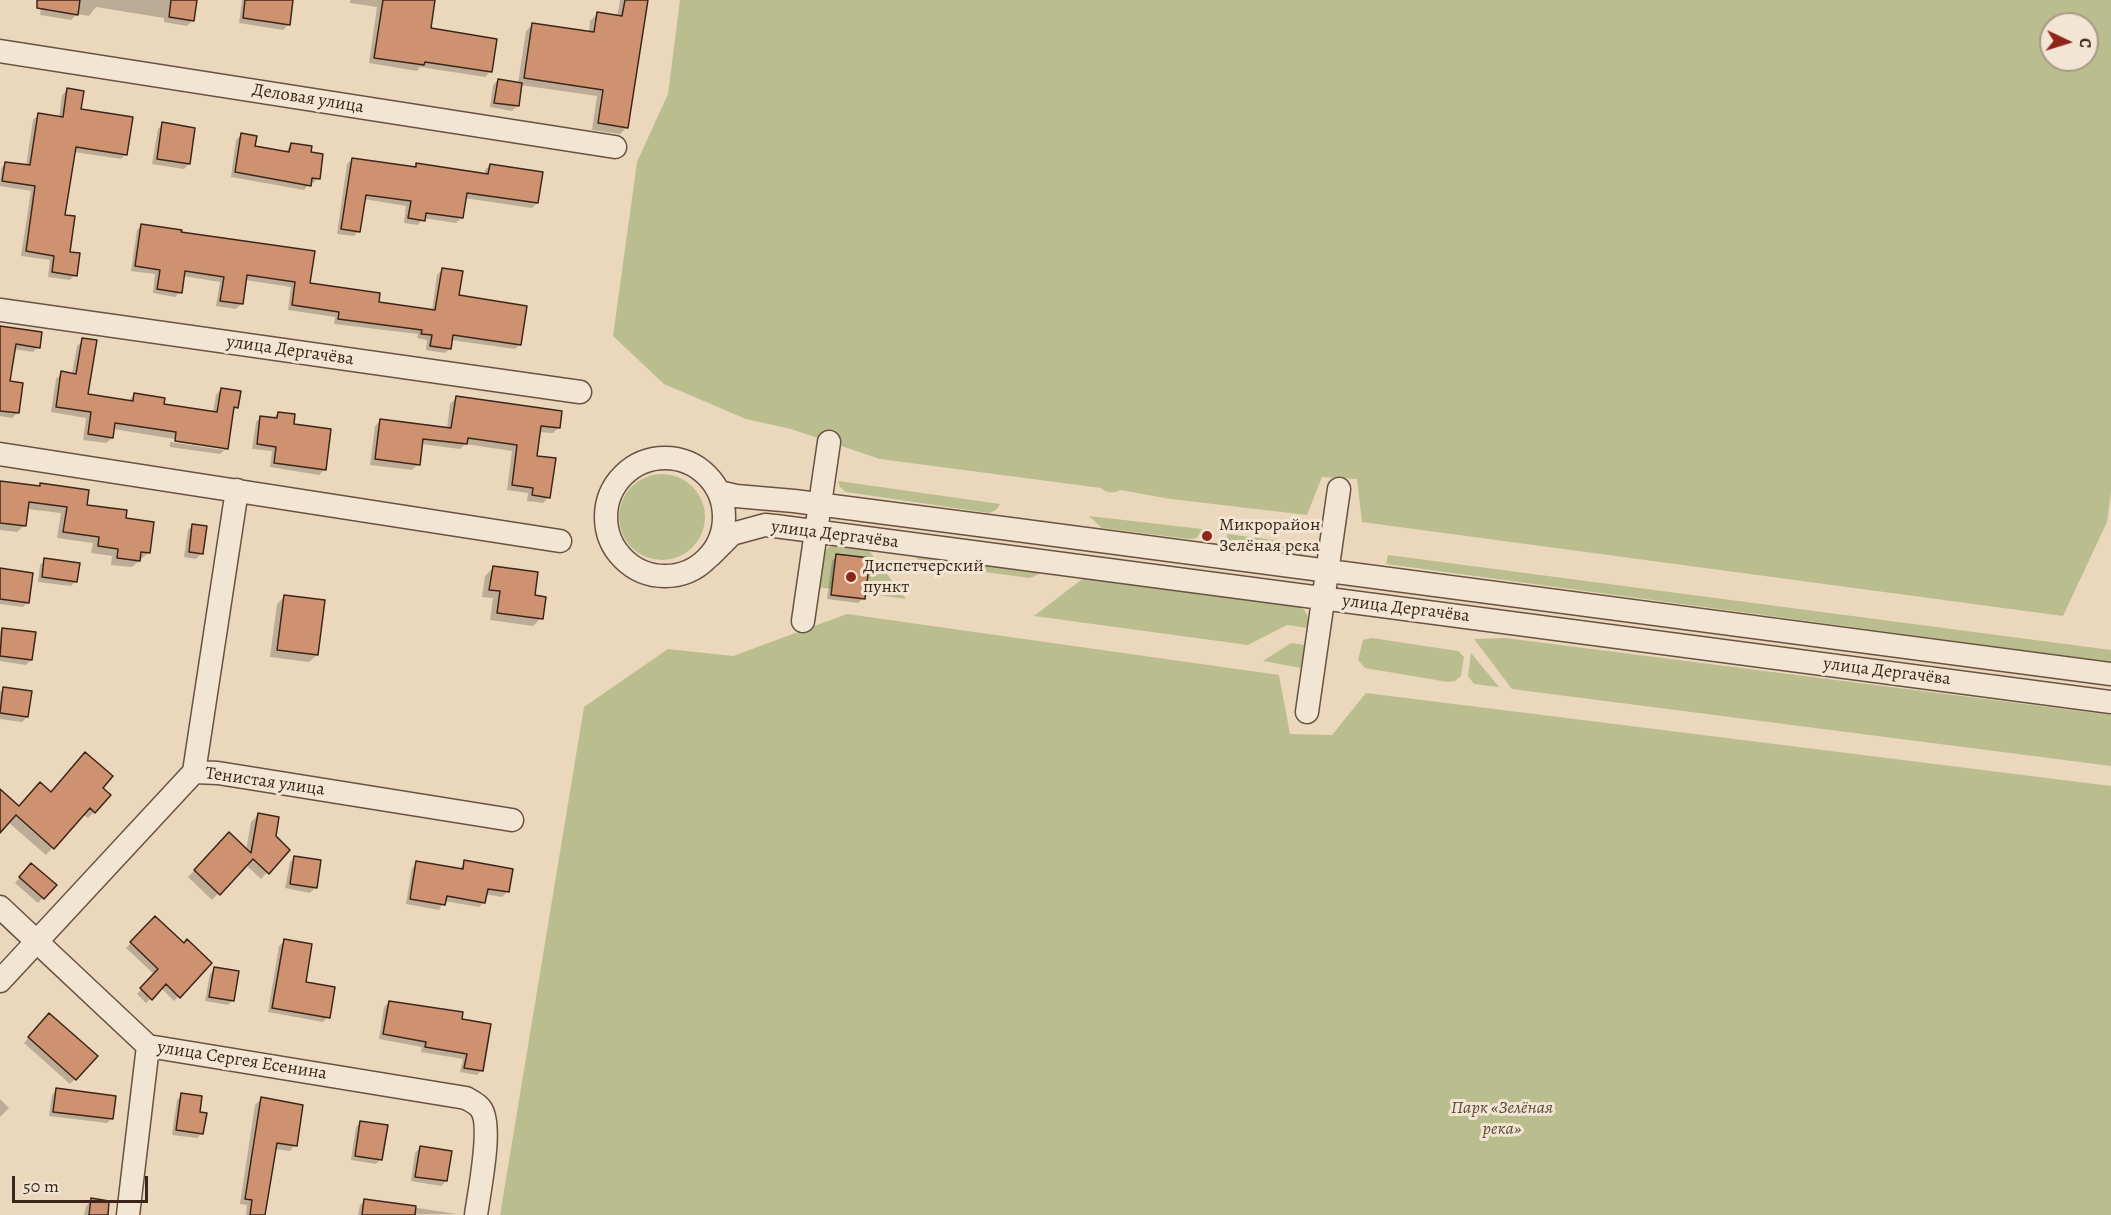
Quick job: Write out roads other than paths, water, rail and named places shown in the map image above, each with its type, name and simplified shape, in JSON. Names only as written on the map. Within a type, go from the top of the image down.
[{"type":"street","name":"Деловая улица","points":[[0,51],[615,147]]},
{"type":"street","name":"улица Дергачёва","points":[[0,310],[580,392]]},
{"type":"street","points":[[803,621],[829,442]]},
{"type":"street","points":[[0,454],[560,541]]},
{"type":"street","points":[[667,458],[684,461],[699,469],[712,481],[719,492],[724,511],[724,527],[719,543],[698,567],[682,574],[666,577],[642,572],[628,564],[616,552],[605,521],[607,504],[612,489],[635,465],[651,459],[667,458]]},
{"type":"street","points":[[1307,712],[1339,489]]},
{"type":"street","points":[[194,772],[237,490]]},
{"type":"street","name":"улица Дергачёва","points":[[719,492],[736,496],[820,504],[1325,584],[2111,702]]},
{"type":"street","name":"улица Дергачёва","points":[[710,556],[732,534],[743,529],[765,525],[1325,584],[2111,674]]},
{"type":"street","name":"Тенистая улица","points":[[0,981],[194,772],[218,773],[512,820]]},
{"type":"street","name":"улица Сергея Есенина","points":[[0,907],[148,1046],[466,1098],[482,1109],[487,1129],[476,1215]]},
{"type":"street","points":[[128,1215],[148,1046]]},
{"type":"place","name":"Микрорайон Зелёная река","points":[[1207,536]]},
{"type":"place","name":"Диспетчерский пункт","points":[[851,577]]},
{"type":"park label","name":"Парк «Зелёная река»","points":[[1502,1119]]}]
